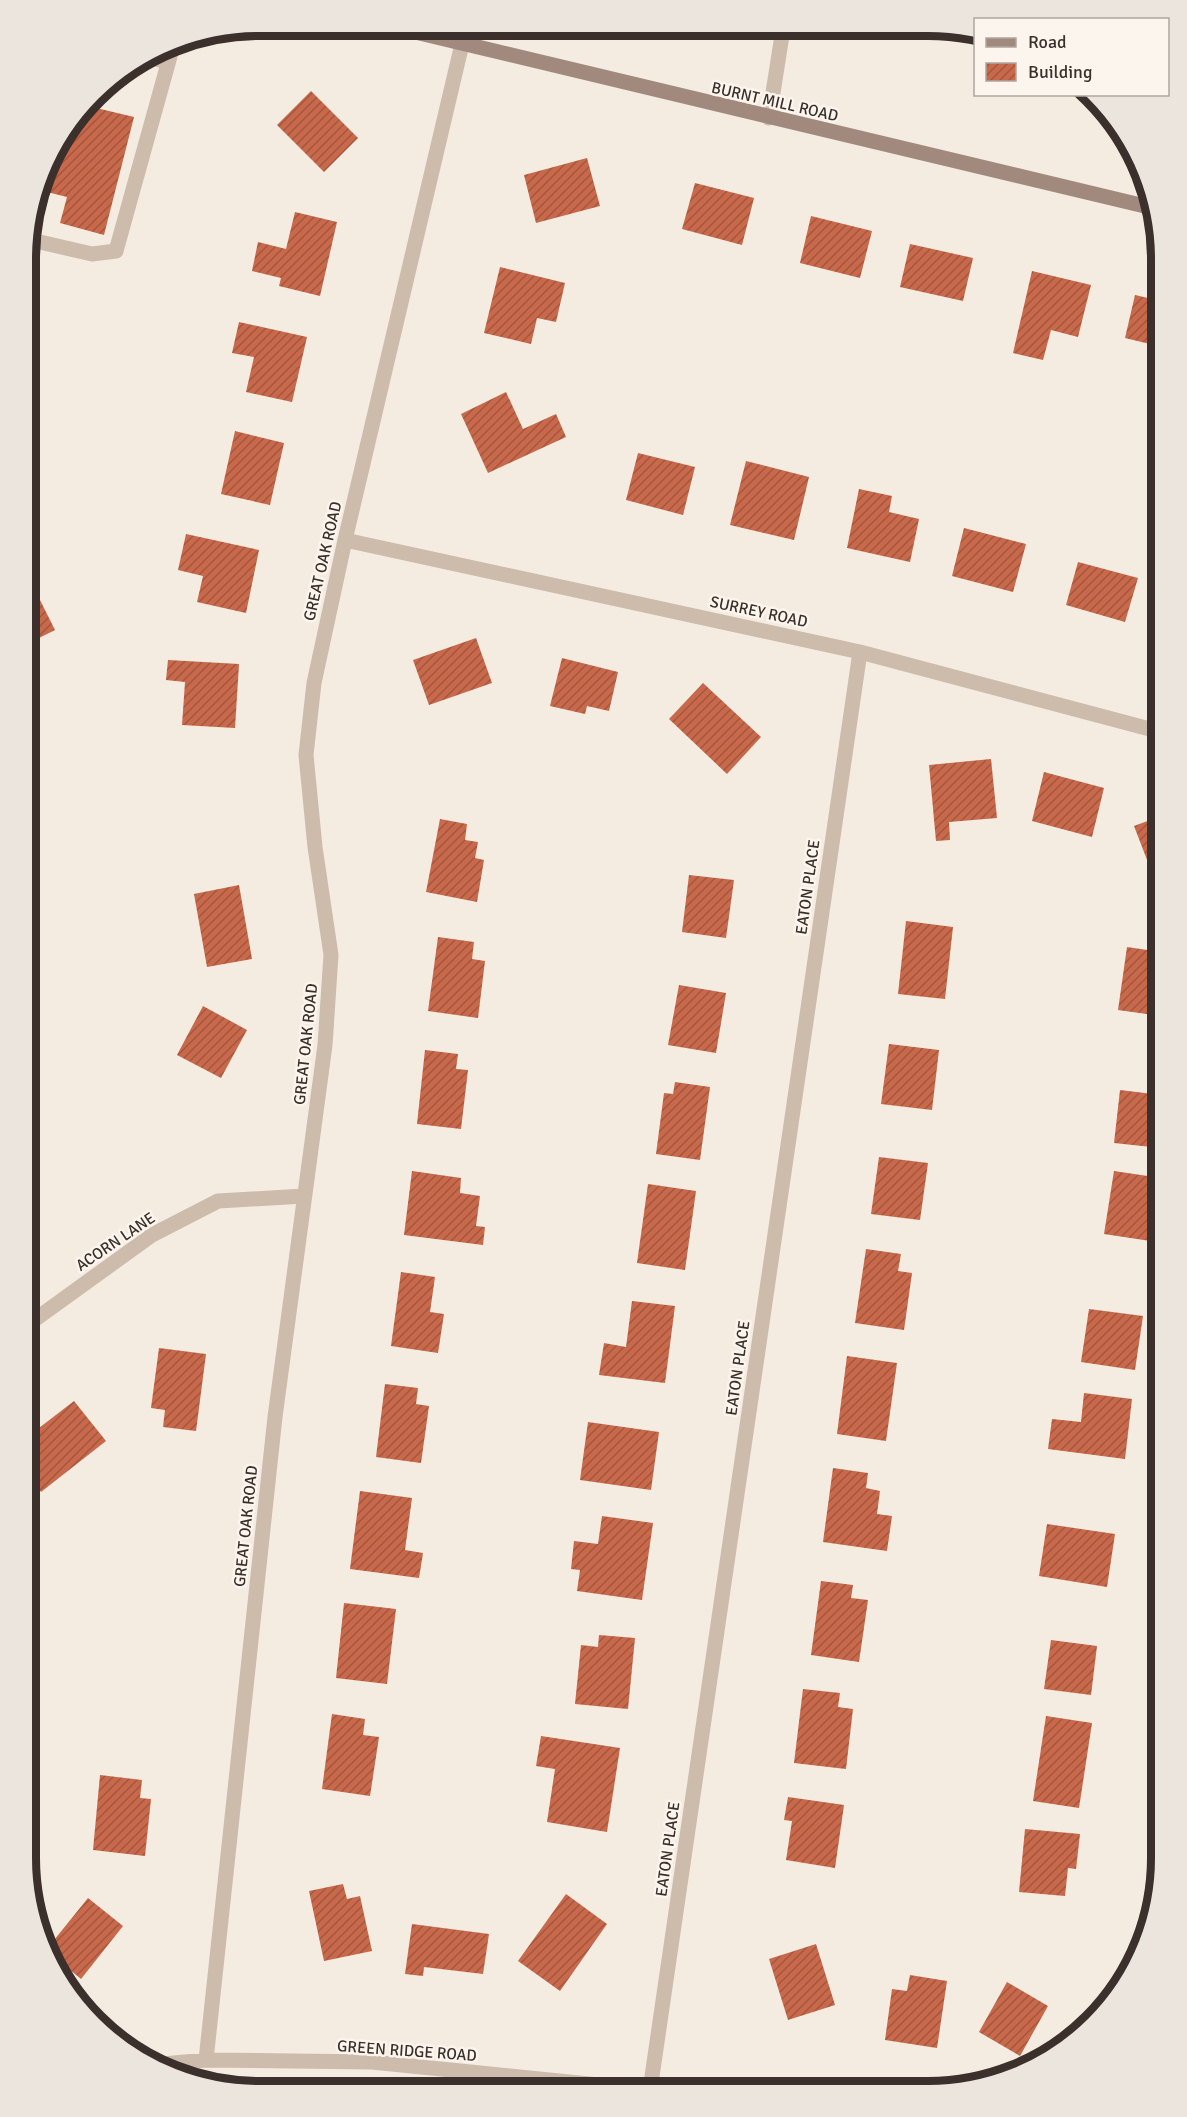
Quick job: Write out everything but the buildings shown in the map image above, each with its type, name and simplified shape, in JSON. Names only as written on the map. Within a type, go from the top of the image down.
[{"type":"main road","name":"BURNT MILL ROAD","points":[[430,36],[1144,206]]},
{"type":"street","points":[[769,118],[782,36]]},
{"type":"street","name":"GREAT OAK ROAD","points":[[206,2060],[275,1417],[325,1045],[332,955],[315,847],[306,755],[314,683],[345,540],[462,44]]},
{"type":"street","points":[[37,240],[92,254],[116,251],[170,55]]},
{"type":"street","points":[[159,60],[168,62]]},
{"type":"street","name":"SURREY ROAD","points":[[345,540],[860,652],[1151,729]]},
{"type":"street","name":"EATON PLACE","points":[[655,2081],[860,652]]},
{"type":"street","name":"ACORN LANE","points":[[36,1319],[152,1235],[218,1201],[304,1196]]},
{"type":"street","name":"GREEN RIDGE ROAD","points":[[173,2064],[206,2060],[372,2062],[563,2081]]}]
